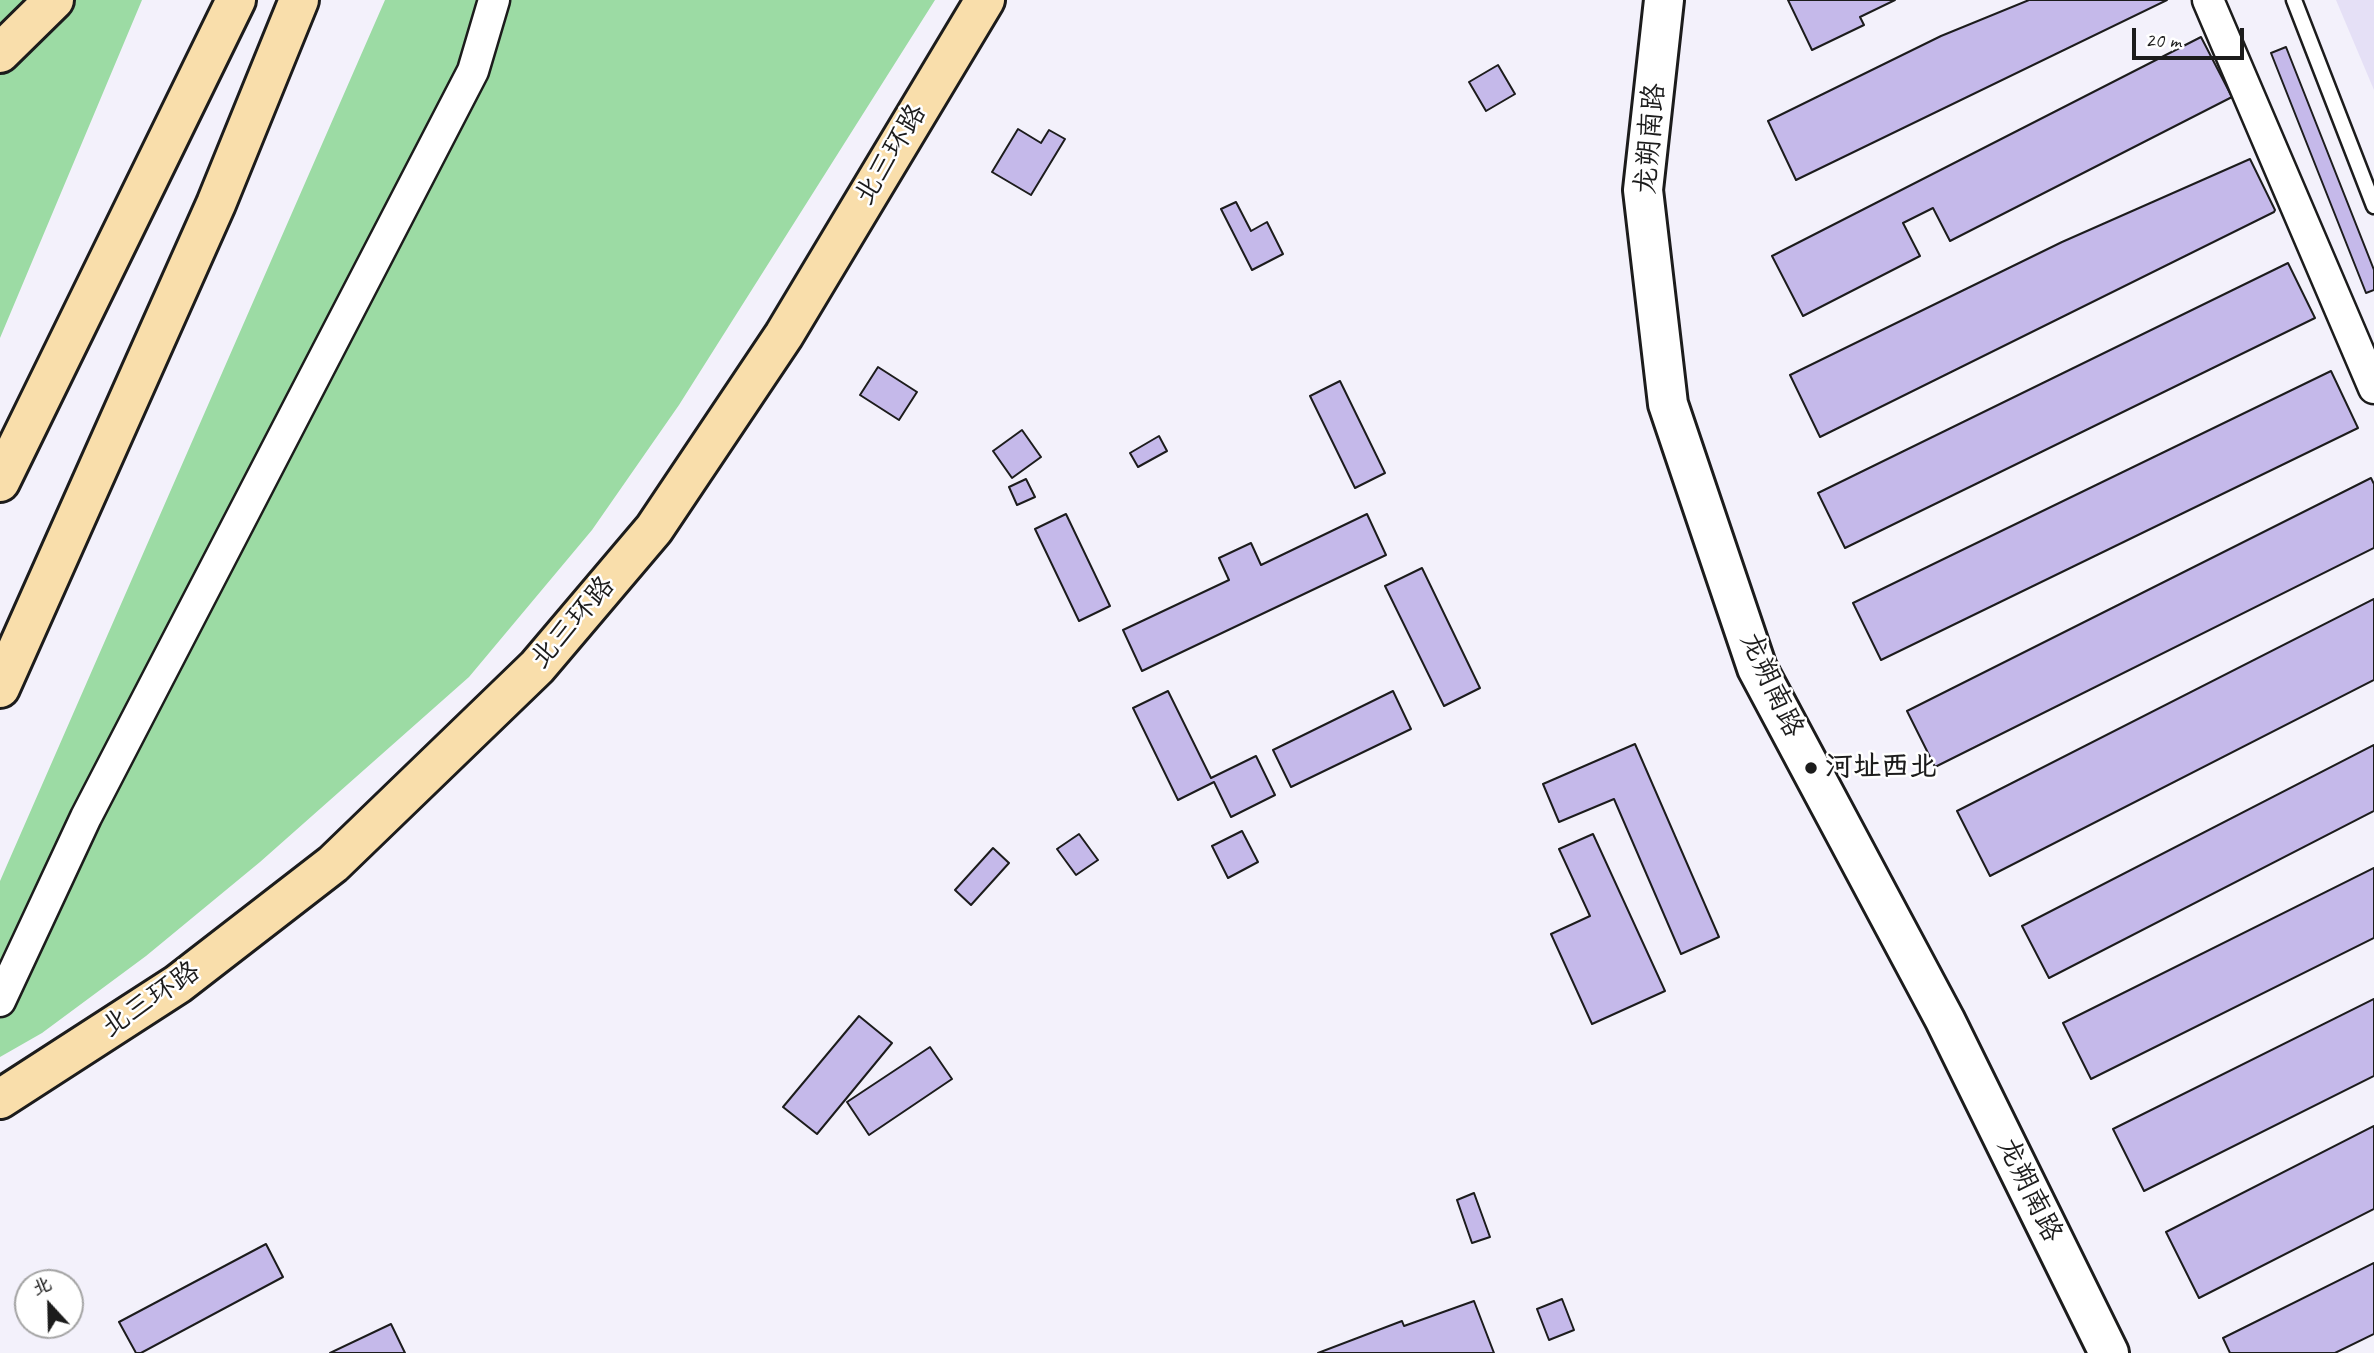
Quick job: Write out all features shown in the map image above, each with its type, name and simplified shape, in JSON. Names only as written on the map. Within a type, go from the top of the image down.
[{"type":"highway","points":[[0,53],[54,0]]},
{"type":"highway","points":[[0,482],[236,0]]},
{"type":"highway","points":[[0,688],[216,204],[299,0]]},
{"type":"highway","name":"北三环路","points":[[0,1099],[178,984],[333,864],[537,667],[654,529],[783,335],[985,0]]},
{"type":"street","points":[[0,1001],[86,817],[473,71],[494,0]]},
{"type":"street","name":"龙朔南路","points":[[1664,0],[1643,190],[1668,404],[1757,668],[1945,1020],[2109,1353]]},
{"type":"street","points":[[2208,0],[2374,388]]},
{"type":"lane","points":[[2294,0],[2374,206]]},
{"type":"shaded area","points":[[2336,0],[2374,0],[2374,90]]},
{"type":"green space","points":[[0,0],[142,0],[0,338]]},
{"type":"green space","points":[[385,0],[935,0],[679,405],[592,530],[469,677],[260,862],[146,956],[42,1033],[0,1057],[0,881]]},
{"type":"building","points":[[1788,0],[1895,0],[1860,17],[1864,25],[1812,50]]},
{"type":"building","points":[[2029,0],[2167,0],[1796,180],[1768,121],[1941,36]]},
{"type":"building","points":[[2201,37],[2232,97],[1950,241],[1933,208],[1903,223],[1920,256],[1803,316],[1772,256]]},
{"type":"building","points":[[2286,47],[2374,270],[2374,290],[2366,293],[2271,53]]},
{"type":"building","points":[[1498,65],[1515,94],[1486,111],[1469,82]]},
{"type":"building","points":[[1018,129],[1041,143],[1049,130],[1065,139],[1031,195],[992,172]]},
{"type":"building","points":[[2250,159],[2274,212],[1820,437],[1790,375],[2062,242]]},
{"type":"building","points":[[1236,202],[1251,231],[1267,222],[1283,254],[1252,270],[1221,209]]},
{"type":"building","points":[[2288,263],[2315,318],[1845,548],[1818,493]]},
{"type":"building","points":[[878,367],[917,392],[899,420],[860,395]]},
{"type":"building","points":[[2331,371],[2358,428],[1881,660],[1853,603]]},
{"type":"building","points":[[1340,381],[1385,473],[1355,488],[1310,396]]},
{"type":"building","points":[[1022,430],[1041,457],[1012,478],[993,451]]},
{"type":"building","points":[[1159,436],[1167,451],[1138,467],[1130,453]]},
{"type":"building","points":[[2371,478],[2374,484],[2374,548],[1935,767],[1907,711]]},
{"type":"building","points":[[1026,479],[1035,497],[1017,505],[1009,487]]},
{"type":"building","points":[[1066,514],[1110,606],[1079,621],[1035,529]]},
{"type":"building","points":[[1367,514],[1386,555],[1142,671],[1123,630],[1229,580],[1219,558],[1251,543],[1261,565]]},
{"type":"building","points":[[1422,568],[1480,688],[1444,706],[1385,586]]},
{"type":"building","points":[[2374,599],[2374,680],[1990,876],[1957,811]]},
{"type":"building","points":[[1168,691],[1211,778],[1256,756],[1275,795],[1231,817],[1214,782],[1178,800],[1133,708]]},
{"type":"building","points":[[1393,691],[1411,729],[1291,787],[1273,750]]},
{"type":"building","points":[[1635,744],[1719,937],[1681,954],[1614,799],[1559,822],[1543,784]]},
{"type":"building","points":[[2374,745],[2374,811],[2049,978],[2022,926]]},
{"type":"building","points":[[1242,831],[1258,862],[1228,878],[1212,846]]},
{"type":"building","points":[[1079,834],[1098,860],[1076,875],[1057,849]]},
{"type":"building","points":[[1593,834],[1665,991],[1592,1024],[1551,934],[1590,916],[1559,849]]},
{"type":"building","points":[[993,848],[1009,863],[971,905],[955,890]]},
{"type":"building","points":[[2374,868],[2374,938],[2091,1079],[2063,1023]]},
{"type":"building","points":[[2374,999],[2374,1076],[2144,1191],[2113,1129]]},
{"type":"building","points":[[859,1016],[892,1043],[817,1134],[783,1107]]},
{"type":"building","points":[[930,1047],[952,1079],[869,1135],[847,1102]]},
{"type":"building","points":[[2374,1126],[2374,1209],[2199,1298],[2166,1232]]},
{"type":"building","points":[[1474,1193],[1490,1237],[1472,1243],[1457,1200]]},
{"type":"building","points":[[266,1244],[283,1277],[141,1353],[136,1353],[119,1322]]},
{"type":"building","points":[[2374,1263],[2374,1334],[2335,1353],[2230,1353],[2223,1338]]},
{"type":"building","points":[[1562,1299],[1574,1330],[1549,1340],[1537,1309]]},
{"type":"building","points":[[1474,1301],[1494,1353],[1318,1353],[1402,1321],[1404,1326]]},
{"type":"building","points":[[391,1324],[405,1353],[330,1353]]},
{"type":"place","name":"河址西北","points":[[1811,768]]}]
